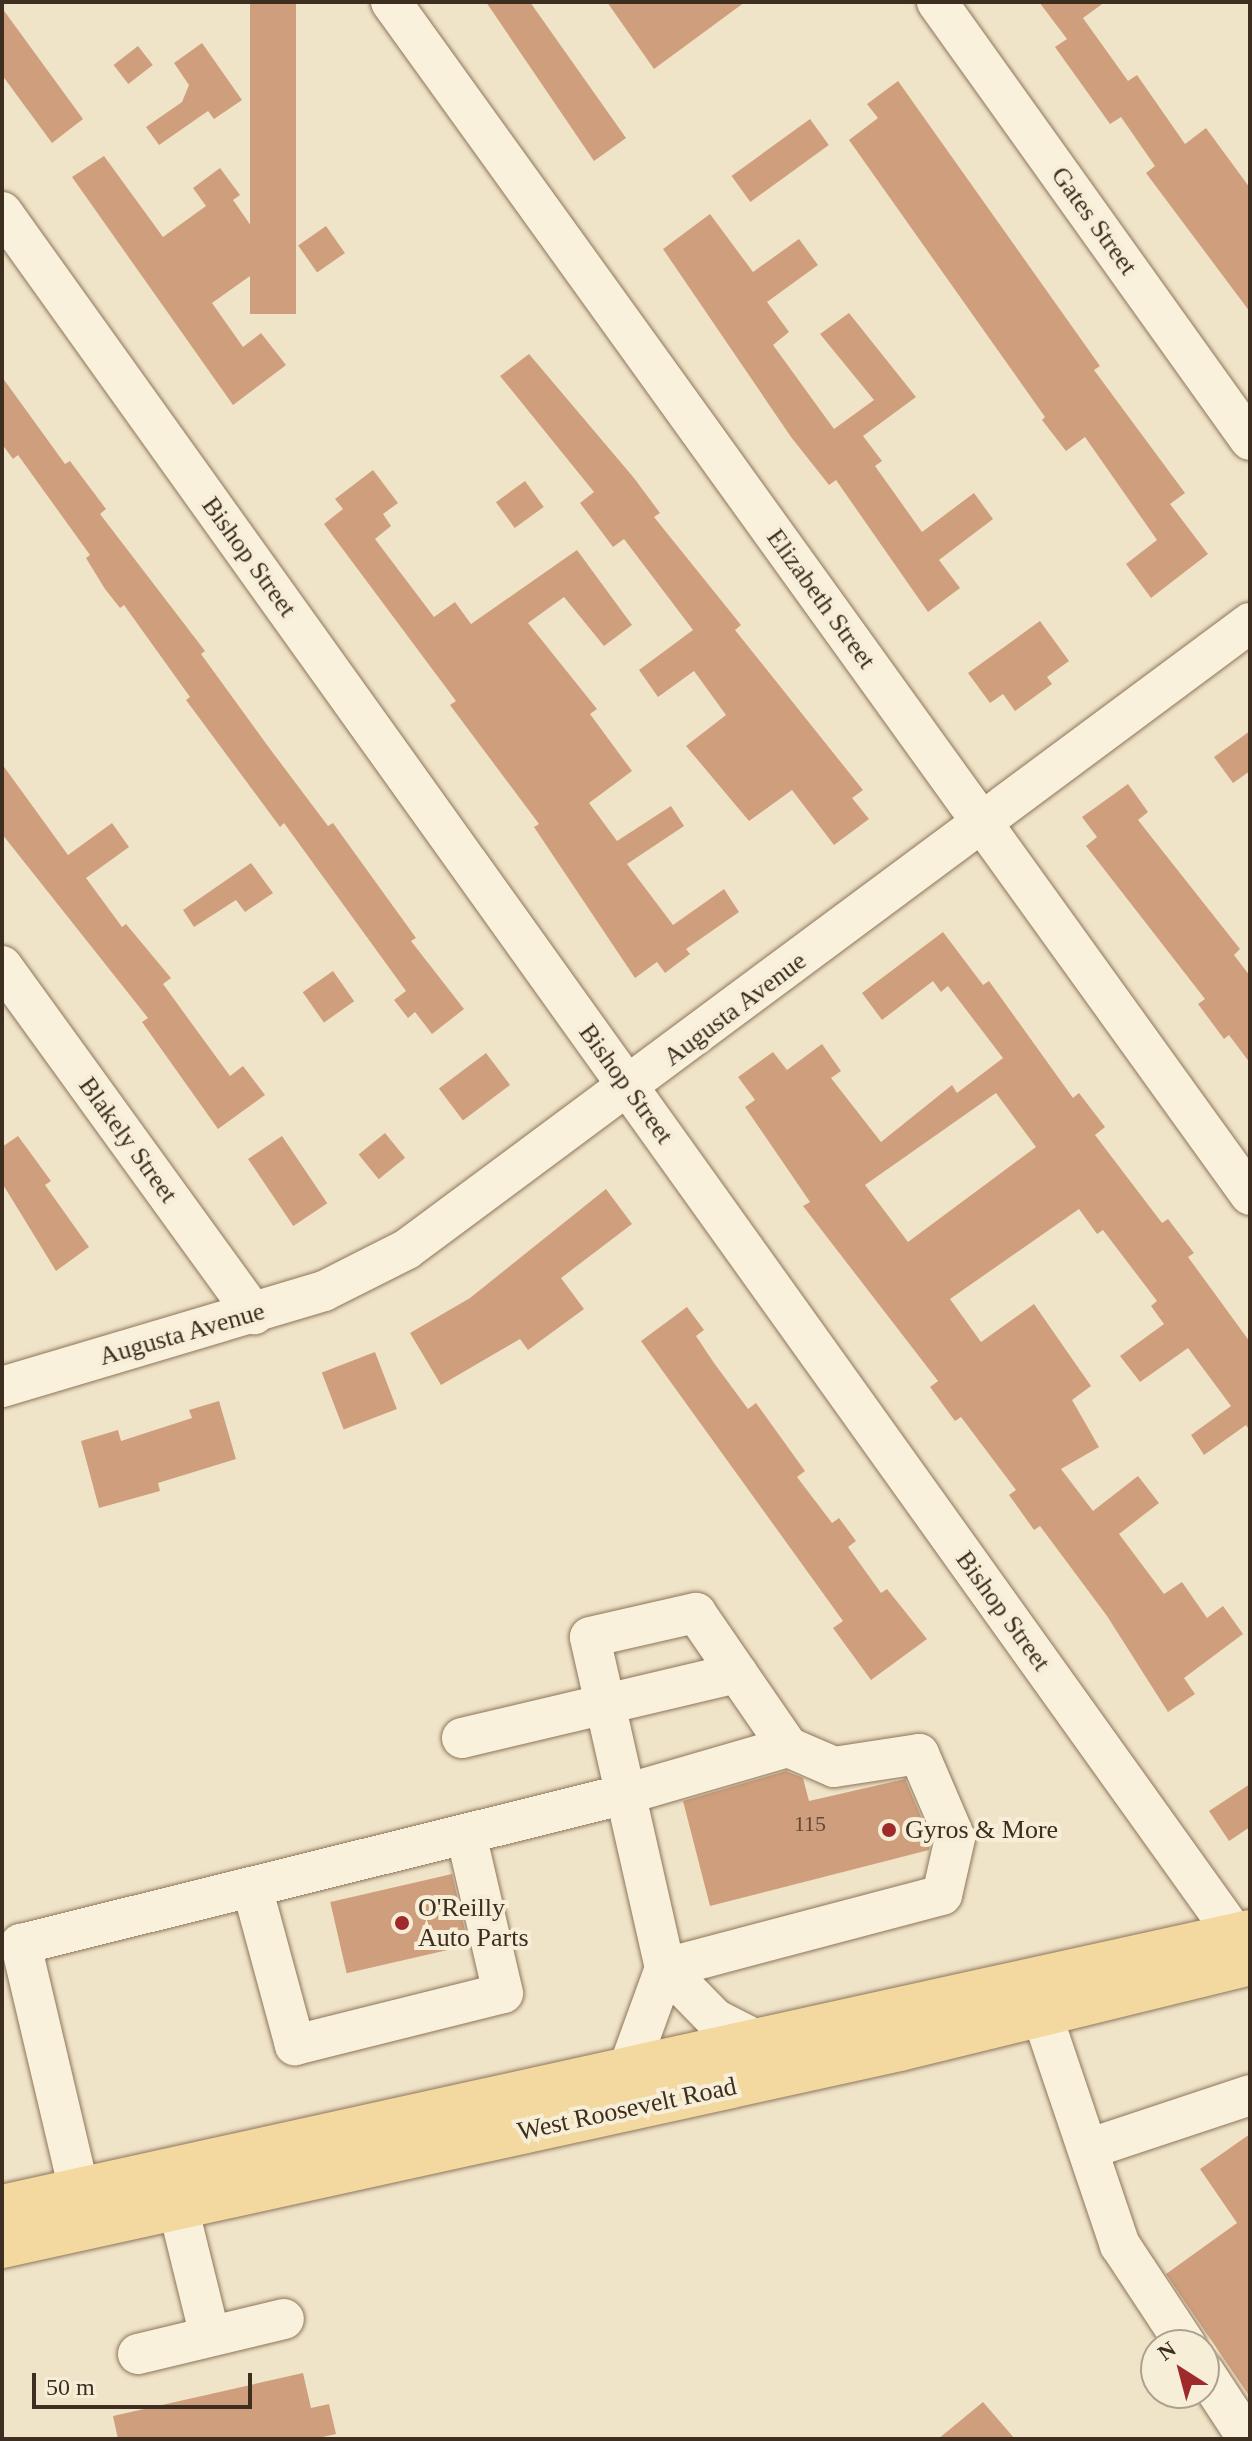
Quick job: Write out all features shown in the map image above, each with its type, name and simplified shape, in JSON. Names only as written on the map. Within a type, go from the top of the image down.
[{"type":"main road","name":"West Roosevelt Road","points":[[2,2246],[1042,2015],[1246,1946]]},
{"type":"main road","name":"West Roosevelt Road","points":[[2,2207],[754,2039],[1246,1946]]},
{"type":"street","name":"Elizabeth Street","points":[[391,2],[1250,1195]]},
{"type":"street","name":"Gates Street","points":[[937,2],[1250,440]]},
{"type":"street","name":"Bishop Street","points":[[2,212],[1246,1946]]},
{"type":"street","name":"Augusta Avenue","points":[[2,1387],[254,1314],[353,1279],[407,1249],[1250,623]]},
{"type":"street","name":"Blakely Street","points":[[2,966],[254,1314]]},
{"type":"street","points":[[665,1968],[942,1895],[955,1838],[919,1754],[834,1767],[788,1747],[696,1613],[590,1637],[665,1968],[715,2019],[754,2039]]},
{"type":"street","points":[[462,1738],[737,1673]]},
{"type":"street","points":[[79,2190],[18,1997],[21,1944],[626,1794],[788,1747]]},
{"type":"street","points":[[252,1887],[295,2045],[324,2038],[503,1993],[466,1834]]},
{"type":"street","points":[[629,2067],[665,1968]]},
{"type":"street","points":[[1042,2015],[1120,2245],[1175,2329]]},
{"type":"street","points":[[1088,2149],[1250,2095]]},
{"type":"street","points":[[178,2207],[210,2336]]},
{"type":"street","points":[[138,2354],[284,2319]]},
{"type":"street","points":[[1220,2396],[1248,2439]]},
{"type":"building","points":[[250,2],[296,2],[296,314],[250,314]]},
{"type":"building","points":[[486,2],[530,2],[626,138],[594,161]]},
{"type":"building","points":[[607,2],[745,2],[654,69]]},
{"type":"building","points":[[1039,2],[1105,2],[1083,18],[1128,81],[1137,75],[1185,144],[1206,128],[1250,188],[1250,312],[1146,173],[1155,166],[1121,117],[1110,124],[1055,47],[1067,39]]},
{"type":"building","points":[[2,8],[83,119],[52,143],[2,75]]},
{"type":"building","points":[[202,43],[242,100],[214,119],[208,111],[159,145],[146,127],[182,102],[189,85],[174,63]]},
{"type":"building","points":[[138,46],[153,65],[128,84],[114,65]]},
{"type":"building","points":[[898,81],[1100,366],[1094,370],[1185,493],[1170,504],[1208,554],[1151,598],[1126,564],[1157,540],[1085,437],[1066,451],[1042,420],[1045,417],[849,140],[878,118],[867,104]]},
{"type":"building","points":[[810,119],[829,145],[750,202],[732,176]]},
{"type":"building","points":[[104,156],[163,237],[206,206],[193,188],[220,168],[240,195],[233,200],[274,259],[212,303],[243,347],[261,333],[286,365],[233,405],[72,177]]},
{"type":"building","points":[[710,214],[753,272],[799,239],[818,265],[767,302],[789,332],[773,345],[834,429],[874,400],[820,334],[849,313],[916,397],[863,436],[882,461],[875,466],[922,532],[974,493],[993,519],[939,560],[960,588],[928,612],[836,480],[829,485],[791,437],[663,249]]},
{"type":"building","points":[[326,226],[345,253],[317,273],[298,246]]},
{"type":"building","points":[[529,354],[634,478],[660,513],[654,517],[741,625],[735,630],[863,790],[852,798],[869,819],[834,845],[792,790],[749,821],[686,746],[726,715],[694,671],[658,697],[639,670],[693,630],[624,539],[613,547],[580,503],[594,492],[500,376]]},
{"type":"building","points":[[2,377],[65,464],[70,461],[106,509],[100,514],[205,651],[201,654],[328,826],[333,823],[416,938],[411,941],[464,1009],[432,1034],[415,1012],[408,1018],[394,1000],[406,991],[284,823],[280,827],[186,700],[190,697],[124,605],[120,608],[105,589],[86,558],[90,555],[18,455],[13,459],[2,444]]},
{"type":"building","points":[[373,470],[398,503],[383,514],[391,526],[375,539],[434,617],[455,602],[471,624],[577,550],[632,625],[604,646],[564,597],[528,623],[597,709],[590,714],[632,771],[589,803],[617,841],[671,806],[684,826],[627,864],[673,925],[724,889],[739,912],[686,949],[690,954],[665,973],[657,962],[635,978],[534,827],[539,824],[450,705],[456,701],[324,524],[343,509],[335,499]]},
{"type":"building","points":[[525,481],[544,507],[515,528],[496,502]]},
{"type":"building","points":[[1040,621],[1069,661],[1047,677],[1052,684],[1015,711],[1003,694],[990,703],[968,673]]},
{"type":"building","points":[[1250,731],[1250,771],[1233,783],[1214,757]]},
{"type":"building","points":[[2,764],[68,855],[112,823],[129,847],[86,878],[122,927],[126,924],[171,978],[163,984],[230,1076],[243,1066],[265,1095],[218,1129],[142,1022],[148,1018],[2,834]]},
{"type":"building","points":[[1128,784],[1148,812],[1138,820],[1240,949],[1234,955],[1250,976],[1250,1063],[1229,1035],[1224,1039],[1198,1004],[1205,999],[1086,846],[1097,837],[1082,817]]},
{"type":"building","points":[[251,863],[273,893],[245,912],[236,900],[194,927],[183,910]]},
{"type":"building","points":[[943,932],[983,985],[989,981],[1073,1098],[1079,1093],[1105,1127],[1095,1135],[1162,1223],[1168,1219],[1194,1253],[1188,1257],[1250,1342],[1250,1431],[1246,1425],[1204,1455],[1191,1435],[1231,1406],[1188,1348],[1140,1382],[1120,1356],[1164,1324],[1151,1306],[1157,1301],[1103,1230],[1097,1234],[1079,1209],[950,1299],[981,1342],[1034,1304],[1091,1386],[1072,1400],[1099,1447],[1061,1469],[1093,1511],[1138,1476],[1159,1503],[1119,1534],[1164,1594],[1182,1582],[1207,1618],[1223,1606],[1243,1634],[1184,1678],[1195,1694],[1168,1712],[1107,1616],[1040,1526],[1034,1530],[1009,1495],[1016,1490],[961,1417],[955,1421],[930,1387],[938,1381],[803,1206],[810,1202],[745,1107],[755,1100],[738,1077],[773,1052],[787,1070],[822,1044],[841,1071],[831,1078],[881,1142],[952,1085],[957,1093],[1003,1058],[948,986],[941,992],[933,981],[882,1020],[862,993]],"holes":[[[996,1093],[1036,1147],[908,1242],[865,1185]]]},
{"type":"building","points":[[333,971],[354,1001],[324,1023],[303,992]]},
{"type":"building","points":[[486,1053],[510,1085],[463,1120],[439,1089]]},
{"type":"building","points":[[385,1133],[405,1158],[379,1179],[359,1154]]},
{"type":"building","points":[[18,1136],[51,1181],[45,1185],[89,1247],[56,1271],[2,1183],[2,1147]]},
{"type":"building","points":[[282,1136],[327,1203],[293,1226],[248,1159]]},
{"type":"building","points":[[606,1189],[632,1224],[561,1278],[584,1309],[528,1350],[520,1339],[441,1385],[410,1333],[470,1298]]},
{"type":"building","points":[[687,1307],[704,1330],[696,1336],[714,1363],[748,1409],[756,1403],[805,1471],[797,1477],[832,1523],[839,1518],[856,1541],[848,1547],[881,1593],[887,1589],[927,1639],[871,1680],[833,1628],[843,1621],[641,1341]]},
{"type":"building","points":[[375,1352],[397,1409],[344,1429],[322,1372]]},
{"type":"building","points":[[219,1401],[236,1459],[158,1483],[160,1491],[99,1508],[81,1441],[118,1430],[121,1441],[192,1418],[189,1410]]},
{"type":"building","points":[[786,1771],[803,1778],[809,1801],[905,1779],[931,1840],[929,1850],[710,1906],[683,1801]]},
{"type":"building","points":[[1250,1784],[1250,1827],[1229,1841],[1209,1811]]},
{"type":"building","name":"O'Reilly Auto Parts","points":[[452,1874],[468,1945],[347,1973],[330,1902]]},
{"type":"building","points":[[1250,2134],[1250,2397],[1220,2353],[1220,2329],[1204,2329],[1166,2274],[1237,2223],[1200,2169]]},
{"type":"building","points":[[303,2373],[311,2408],[329,2404],[336,2434],[314,2439],[118,2439],[113,2416]]},
{"type":"building","points":[[983,2402],[1015,2439],[938,2439]]},
{"type":"place","name":"Gyros & More","points":[[889,1830]]},
{"type":"place","name":"O'Reilly Auto Parts","points":[[402,1923]]}]
